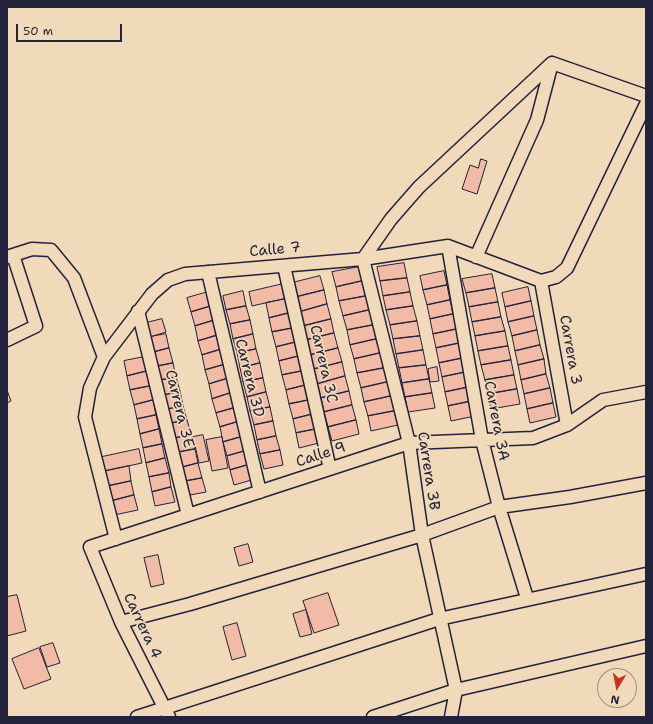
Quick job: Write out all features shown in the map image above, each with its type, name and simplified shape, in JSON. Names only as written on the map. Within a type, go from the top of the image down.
[{"type":"street","points":[[552,63],[646,96]]},
{"type":"street","points":[[476,257],[537,120],[552,63]]},
{"type":"street","points":[[363,259],[391,219],[419,187],[552,63]]},
{"type":"street","points":[[448,246],[541,281],[556,277],[567,268],[646,104]]},
{"type":"street","name":"Calle 7","points":[[116,539],[85,417],[90,388],[104,357],[152,294],[168,280],[185,274],[363,259],[448,246]]},
{"type":"street","name":"Carrera 3A","points":[[448,246],[482,440],[499,507],[527,598]]},
{"type":"street","points":[[7,340],[36,326],[10,256],[32,249],[51,250],[74,278],[104,357]]},
{"type":"street","name":"Carrera 3B","points":[[363,259],[409,443],[422,535],[439,619],[456,690]]},
{"type":"street","name":"Carrera 3C","points":[[284,266],[330,469]]},
{"type":"street","name":"Carrera 3D","points":[[208,272],[260,492]]},
{"type":"street","name":"Carrera 3","points":[[541,281],[567,425]]},
{"type":"street","name":"Carrera 3E","points":[[138,311],[188,515]]},
{"type":"street","name":"Calle 9","points":[[90,547],[409,443],[533,438],[567,425],[603,400],[646,392]]},
{"type":"street","points":[[121,622],[190,604],[422,535],[499,507],[570,497],[646,483]]},
{"type":"street","name":"Carrera 4","points":[[90,547],[121,622],[166,712]]},
{"type":"street","points":[[137,717],[166,712],[439,619],[527,598],[646,574]]},
{"type":"street","points":[[373,717],[456,690],[646,646]]},
{"type":"street","points":[[451,717],[456,690]]},
{"type":"building","points":[[481,159],[487,161],[477,194],[462,189],[470,165],[478,168]]},
{"type":"building","points":[[404,263],[407,278],[380,281],[377,267]]},
{"type":"building","points":[[359,267],[362,281],[336,287],[332,272]]},
{"type":"building","points":[[444,271],[447,285],[423,290],[420,276]]},
{"type":"building","points":[[492,274],[495,288],[466,293],[462,279]]},
{"type":"building","points":[[320,276],[324,290],[296,297],[292,283]]},
{"type":"building","points":[[407,278],[410,292],[383,296],[380,281]]},
{"type":"building","points":[[362,281],[366,296],[339,301],[336,287]]},
{"type":"building","points":[[283,284],[287,298],[252,306],[249,292]]},
{"type":"building","points":[[447,285],[450,300],[427,305],[423,290]]},
{"type":"building","points":[[528,287],[531,301],[505,307],[502,293]]},
{"type":"building","points":[[495,288],[498,302],[469,307],[466,293]]},
{"type":"building","points":[[324,290],[327,304],[299,312],[296,297]]},
{"type":"building","points":[[243,291],[246,306],[226,310],[223,296]]},
{"type":"building","points":[[208,292],[211,306],[191,312],[187,298]]},
{"type":"building","points":[[410,292],[413,306],[386,310],[383,296]]},
{"type":"building","points":[[366,296],[369,310],[343,316],[339,301]]},
{"type":"building","points":[[286,299],[289,313],[269,318],[266,303]]},
{"type":"building","points":[[450,300],[453,314],[430,319],[427,305]]},
{"type":"building","points":[[531,301],[534,316],[508,322],[505,307]]},
{"type":"building","points":[[498,302],[501,317],[472,322],[469,307]]},
{"type":"building","points":[[327,304],[331,319],[303,326],[299,312]]},
{"type":"building","points":[[211,306],[215,320],[195,326],[191,312]]},
{"type":"building","points":[[246,306],[250,320],[230,324],[226,310]]},
{"type":"building","points":[[413,306],[417,321],[390,325],[386,310]]},
{"type":"building","points":[[369,310],[373,325],[347,330],[343,316]]},
{"type":"building","points":[[289,313],[293,328],[272,332],[269,318]]},
{"type":"building","points":[[453,314],[457,329],[433,334],[430,319]]},
{"type":"building","points":[[534,316],[537,330],[512,336],[508,322]]},
{"type":"building","points":[[501,317],[505,331],[475,336],[472,322]]},
{"type":"building","points":[[162,319],[166,332],[150,337],[146,323]]},
{"type":"building","points":[[331,319],[334,333],[306,340],[303,326]]},
{"type":"building","points":[[215,320],[218,335],[198,341],[195,326]]},
{"type":"building","points":[[250,320],[253,334],[233,339],[230,324]]},
{"type":"building","points":[[417,321],[420,336],[393,339],[390,325]]},
{"type":"building","points":[[373,325],[376,339],[350,345],[347,330]]},
{"type":"building","points":[[293,328],[296,342],[276,347],[272,332]]},
{"type":"building","points":[[457,329],[460,343],[436,348],[433,334]]},
{"type":"building","points":[[537,330],[540,345],[515,351],[512,336]]},
{"type":"building","points":[[505,331],[508,346],[478,351],[475,336]]},
{"type":"building","points":[[334,333],[338,348],[310,355],[306,340]]},
{"type":"building","points":[[166,334],[169,348],[154,352],[150,337]]},
{"type":"building","points":[[253,334],[256,349],[237,353],[233,339]]},
{"type":"building","points":[[218,335],[222,349],[202,355],[198,341]]},
{"type":"building","points":[[420,336],[423,350],[396,354],[393,339]]},
{"type":"building","points":[[376,339],[380,353],[354,359],[350,345]]},
{"type":"building","points":[[296,342],[299,356],[279,361],[276,347]]},
{"type":"building","points":[[460,343],[463,358],[439,363],[436,348]]},
{"type":"building","points":[[540,345],[544,359],[518,365],[515,351]]},
{"type":"building","points":[[508,346],[511,360],[481,365],[478,351]]},
{"type":"building","points":[[169,348],[173,363],[158,366],[154,352]]},
{"type":"building","points":[[338,348],[342,362],[314,369],[310,355]]},
{"type":"building","points":[[222,349],[226,364],[205,370],[202,355]]},
{"type":"building","points":[[256,349],[260,363],[240,368],[237,353]]},
{"type":"building","points":[[423,350],[426,365],[399,368],[396,354]]},
{"type":"building","points":[[380,353],[384,368],[357,373],[354,359]]},
{"type":"building","points":[[299,356],[302,371],[282,375],[279,361]]},
{"type":"building","points":[[144,357],[147,371],[127,376],[124,361]]},
{"type":"building","points":[[463,358],[466,372],[442,377],[439,363]]},
{"type":"building","points":[[544,359],[546,374],[521,380],[518,365]]},
{"type":"building","points":[[511,360],[514,375],[485,380],[481,365]]},
{"type":"building","points":[[342,362],[345,376],[317,384],[314,369]]},
{"type":"building","points":[[173,363],[176,377],[161,380],[158,366]]},
{"type":"building","points":[[260,363],[263,378],[243,382],[240,368]]},
{"type":"building","points":[[226,364],[229,378],[209,384],[205,370]]},
{"type":"building","points":[[426,365],[429,379],[402,383],[399,368]]},
{"type":"building","points":[[437,367],[439,381],[430,382],[428,369]]},
{"type":"building","points":[[384,368],[387,382],[361,388],[357,373]]},
{"type":"building","points":[[147,371],[150,386],[130,390],[127,376]]},
{"type":"building","points":[[302,371],[306,385],[286,390],[282,375]]},
{"type":"building","points":[[466,372],[469,387],[445,392],[442,377]]},
{"type":"building","points":[[546,374],[550,388],[524,394],[521,380]]},
{"type":"building","points":[[514,375],[517,389],[488,394],[485,380]]},
{"type":"building","points":[[345,376],[349,391],[321,398],[317,384]]},
{"type":"building","points":[[176,377],[180,391],[165,395],[161,380]]},
{"type":"building","points":[[229,378],[233,392],[212,399],[209,384]]},
{"type":"building","points":[[263,378],[266,392],[247,397],[243,382]]},
{"type":"building","points":[[429,379],[432,393],[405,397],[402,383]]},
{"type":"building","points":[[387,382],[391,396],[364,402],[361,388]]},
{"type":"building","points":[[306,385],[309,400],[289,404],[286,390]]},
{"type":"building","points":[[150,386],[153,400],[134,405],[130,390]]},
{"type":"building","points":[[469,387],[472,401],[448,406],[445,392]]},
{"type":"building","points":[[550,388],[553,403],[527,409],[524,394]]},
{"type":"building","points":[[517,389],[520,404],[491,409],[488,394]]},
{"type":"building","points":[[7,390],[11,401],[7,403]]},
{"type":"building","points":[[180,391],[183,406],[168,409],[165,395]]},
{"type":"building","points":[[349,391],[352,405],[324,412],[321,398]]},
{"type":"building","points":[[233,392],[237,407],[216,413],[212,399]]},
{"type":"building","points":[[266,392],[270,407],[250,411],[247,397]]},
{"type":"building","points":[[432,393],[435,408],[408,412],[405,397]]},
{"type":"building","points":[[391,396],[394,411],[368,416],[364,402]]},
{"type":"building","points":[[153,400],[156,415],[137,419],[134,405]]},
{"type":"building","points":[[309,400],[313,414],[293,419],[289,404]]},
{"type":"building","points":[[472,401],[475,416],[451,421],[448,406]]},
{"type":"building","points":[[553,403],[556,417],[530,423],[527,409]]},
{"type":"building","points":[[352,405],[356,420],[328,427],[324,412]]},
{"type":"building","points":[[183,406],[187,420],[172,423],[168,409]]},
{"type":"building","points":[[237,407],[240,421],[220,427],[216,413]]},
{"type":"building","points":[[270,407],[273,421],[254,425],[250,411]]},
{"type":"building","points":[[394,411],[398,425],[371,431],[368,416]]},
{"type":"building","points":[[313,414],[316,429],[296,433],[293,419]]},
{"type":"building","points":[[156,415],[159,429],[140,434],[137,419]]},
{"type":"building","points":[[187,420],[191,434],[176,438],[172,423]]},
{"type":"building","points":[[356,420],[359,434],[332,441],[328,427]]},
{"type":"building","points":[[240,421],[244,436],[223,442],[220,427]]},
{"type":"building","points":[[273,421],[276,436],[257,440],[254,425]]},
{"type":"building","points":[[159,429],[162,444],[143,448],[140,434]]},
{"type":"building","points":[[316,429],[319,443],[299,448],[296,433]]},
{"type":"building","points":[[191,434],[195,449],[179,452],[176,438]]},
{"type":"building","points":[[203,435],[209,461],[199,463],[193,437]]},
{"type":"building","points":[[244,436],[248,450],[227,456],[223,442]]},
{"type":"building","points":[[276,436],[280,450],[260,454],[257,440]]},
{"type":"building","points":[[222,437],[228,468],[212,471],[206,440]]},
{"type":"building","points":[[162,444],[165,458],[146,463],[143,448]]},
{"type":"building","points":[[139,449],[142,463],[105,471],[102,457]]},
{"type":"building","points":[[195,449],[198,463],[183,467],[179,452]]},
{"type":"building","points":[[248,450],[251,464],[230,470],[227,456]]},
{"type":"building","points":[[280,450],[283,465],[264,469],[260,454]]},
{"type":"building","points":[[165,458],[169,473],[149,477],[146,463]]},
{"type":"building","points":[[198,463],[202,478],[186,481],[183,467]]},
{"type":"building","points":[[251,464],[255,479],[234,485],[230,470]]},
{"type":"building","points":[[129,466],[131,481],[108,486],[105,471]]},
{"type":"building","points":[[169,473],[171,487],[152,492],[149,477]]},
{"type":"building","points":[[202,478],[206,492],[190,495],[186,481]]},
{"type":"building","points":[[131,481],[134,495],[111,501],[108,486]]},
{"type":"building","points":[[171,487],[175,502],[155,506],[152,492]]},
{"type":"building","points":[[134,495],[138,510],[114,515],[111,501]]},
{"type":"building","points":[[248,544],[253,562],[239,566],[234,548]]},
{"type":"building","points":[[158,555],[164,584],[151,587],[144,558]]},
{"type":"building","points":[[328,593],[339,625],[314,633],[303,601]]},
{"type":"building","points":[[17,595],[26,631],[7,636],[7,597]]},
{"type":"building","points":[[306,610],[312,634],[300,637],[293,614]]},
{"type":"building","points":[[237,623],[246,656],[232,660],[223,627]]},
{"type":"building","points":[[53,643],[60,663],[47,667],[40,647]]},
{"type":"building","points":[[39,648],[51,679],[24,689],[12,659]]}]
